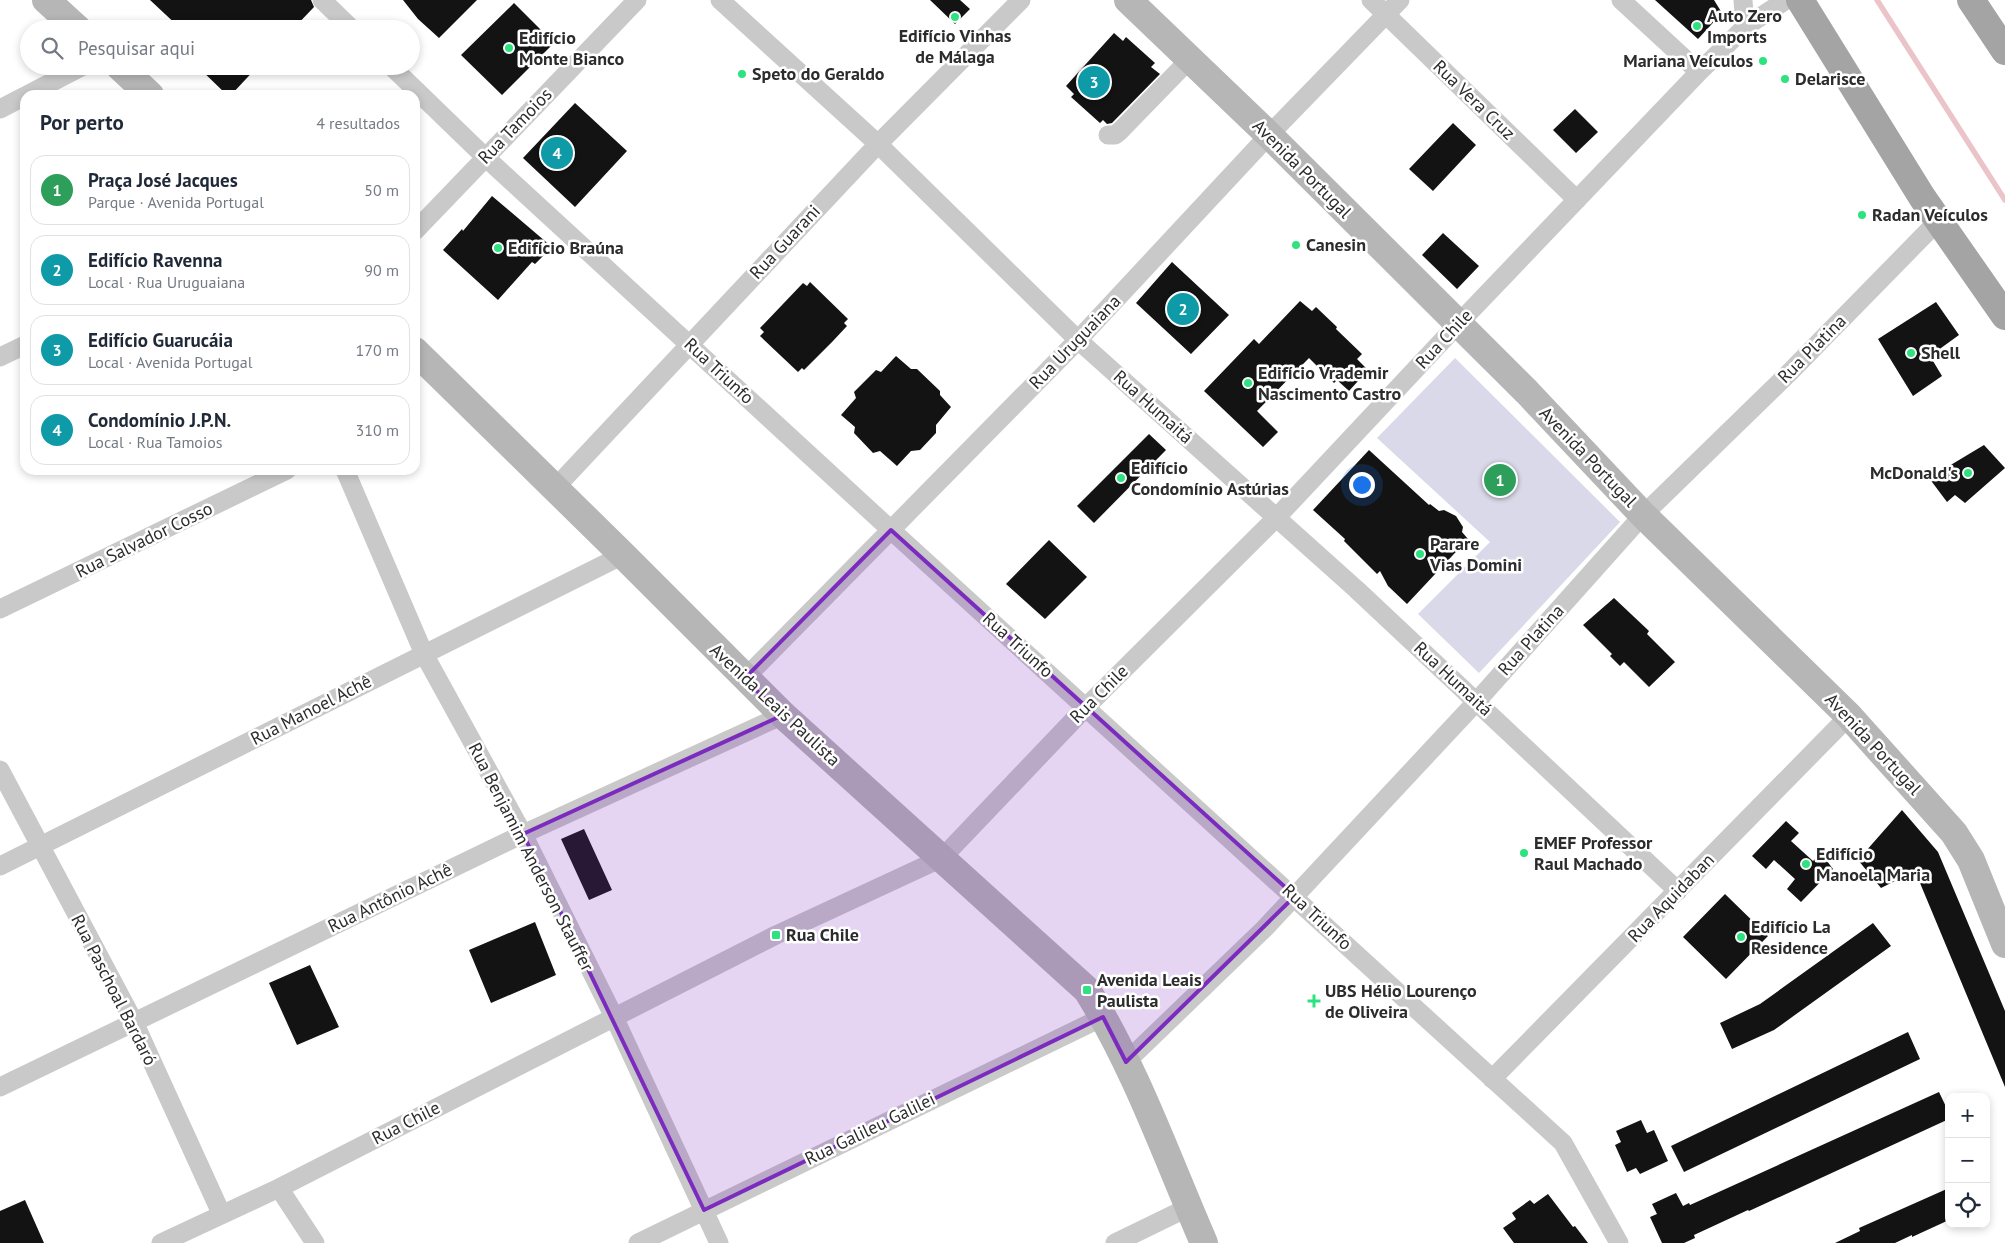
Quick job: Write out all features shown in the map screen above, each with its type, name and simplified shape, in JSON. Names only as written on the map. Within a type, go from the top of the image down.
[{"type":"main road","points":[[1800,0],[1938,221],[2005,316]]},
{"type":"main road","points":[[1819,32],[1823,0]]},
{"type":"main road","points":[[1971,0],[2001,41]]},
{"type":"street","points":[[46,0],[68,20]]},
{"type":"street","points":[[322,0],[343,20]]},
{"type":"street","name":"Rua Tamoios","points":[[420,226],[637,0]]},
{"type":"street","name":"Rua Humaitá","points":[[720,0],[878,144],[1078,340],[1277,517],[1477,701],[1678,891]]},
{"type":"street","name":"Rua Guarani","points":[[555,488],[878,144],[1020,0]]},
{"type":"street","name":"Avenida Portugal","points":[[1128,0],[1269,135],[1527,392],[1643,515],[1849,716],[1954,833],[1971,860],[2005,944]]},
{"type":"street","name":"Rua Vera Cruz","points":[[1371,0],[1577,200]]},
{"type":"street","name":"Rua Uruguaiana","points":[[744,679],[1078,340],[1269,135],[1400,0]]},
{"type":"street","points":[[1621,0],[1699,72]]},
{"type":"street","points":[[1743,0],[1744,27]]},
{"type":"street","name":"Rua Chile","points":[[161,1243],[221,1213],[279,1188],[776,935],[942,858],[1086,707],[1277,517],[1699,72],[1744,27],[1786,0]]},
{"type":"street","points":[[1108,136],[1115,135],[1120,131],[1190,59]]},
{"type":"street","points":[[37,90],[66,75]]},
{"type":"street","points":[[129,75],[145,90]]},
{"type":"street","name":"Rua Triunfo","points":[[400,75],[416,90]]},
{"type":"street","name":"Rua Triunfo","points":[[420,94],[485,157],[690,343],[891,530],[1563,1142],[1619,1243]]},
{"type":"street","points":[[0,109],[20,99]]},
{"type":"street","name":"Rua Platina","points":[[1126,1062],[1265,928],[1477,701],[1643,515],[1788,374],[1938,221]]},
{"type":"street","points":[[0,357],[20,347]]},
{"type":"street","name":"Avenida Leais Paulista","points":[[420,357],[623,555],[744,679],[1087,990],[1103,1016],[1126,1062],[1204,1243]]},
{"type":"street","name":"Rua Salvador Cosso","points":[[0,609],[277,475]]},
{"type":"street","name":"Rua Benjamim Anderson Stauffer","points":[[347,475],[424,654],[522,834],[614,1018],[719,1243]]},
{"type":"street","name":"Rua Manoel Achê","points":[[0,866],[623,555]]},
{"type":"street","name":"Rua Antônio Achê","points":[[0,1087],[522,834],[783,715]]},
{"type":"street","name":"Rua Aquidaban","points":[[1492,1079],[1849,716]]},
{"type":"street","name":"Rua Paschoal Bardaró","points":[[0,770],[39,847],[134,1022],[221,1213]]},
{"type":"street","name":"Rua Galileu Galilei","points":[[638,1243],[1103,1016]]},
{"type":"street","points":[[279,1188],[315,1243]]},
{"type":"street","points":[[1115,1243],[1189,1207]]},
{"type":"highlighted area","points":[[891,530],[1295,896],[1126,1062],[1103,1017],[704,1210],[523,834],[783,715],[744,679]]},
{"type":"shaded area","points":[[1455,358],[1620,522],[1479,673],[1418,614],[1490,542],[1377,438]]},
{"type":"building","points":[[150,0],[311,0],[314,7],[302,20],[171,20]]},
{"type":"building","points":[[403,0],[477,0],[439,38],[418,19]]},
{"type":"building","name":"Edifício Vinhas de Málaga","points":[[930,0],[960,0],[970,9],[955,24]]},
{"type":"building","name":"Auto Zero Imports","points":[[1655,0],[1714,0],[1722,13],[1698,39]]},
{"type":"building","name":"Edifício Monte Bianco","points":[[514,3],[554,43],[502,95],[461,55]]},
{"type":"building","points":[[1114,33],[1123,41],[1126,37],[1155,63],[1151,67],[1160,74],[1112,123],[1107,124],[1103,120],[1100,123],[1071,97],[1074,94],[1066,86]]},
{"type":"building","points":[[206,75],[250,75],[236,90],[222,90]]},
{"type":"building","points":[[575,103],[627,151],[575,207],[523,158]]},
{"type":"building","points":[[1575,109],[1598,132],[1576,153],[1553,130]]},
{"type":"building","points":[[1453,123],[1476,145],[1433,191],[1409,169]]},
{"type":"building","name":"Edifício Braúna","points":[[492,196],[552,247],[535,264],[532,262],[498,300],[443,250],[462,229],[463,231]]},
{"type":"building","points":[[1443,233],[1479,266],[1457,289],[1422,255]]},
{"type":"building","points":[[1172,262],[1229,315],[1191,354],[1136,303]]},
{"type":"building","points":[[810,282],[848,319],[844,323],[847,326],[832,342],[804,370],[802,368],[798,372],[760,336],[764,332],[760,328],[803,283],[807,286]]},
{"type":"building","points":[[1300,301],[1312,311],[1316,307],[1337,327],[1336,329],[1362,354],[1357,359],[1368,370],[1349,391],[1337,380],[1334,383],[1309,358],[1257,411],[1278,432],[1263,447],[1204,391],[1254,339],[1259,344]]},
{"type":"building","name":"Shell","points":[[1936,302],[1959,335],[1930,356],[1942,376],[1913,396],[1878,339]]},
{"type":"building","points":[[896,356],[911,369],[917,369],[940,391],[940,395],[951,407],[936,425],[936,433],[920,450],[911,451],[897,466],[880,451],[873,453],[854,433],[855,427],[841,415],[856,398],[854,392],[876,370],[881,372]]},
{"type":"building","name":"Edifício Condomínio Astúrias","points":[[1149,434],[1166,450],[1094,523],[1077,506]]},
{"type":"building","name":"McDonald's","points":[[1984,445],[2005,468],[1965,503],[1955,495],[1947,502],[1929,478]]},
{"type":"building","points":[[1369,450],[1429,505],[1439,511],[1444,510],[1456,516],[1463,527],[1462,532],[1468,539],[1407,604],[1388,586],[1380,571],[1377,574],[1344,541],[1345,539],[1313,510]]},
{"type":"building","points":[[1049,540],[1087,577],[1045,619],[1006,584]]},
{"type":"building","points":[[1614,598],[1649,631],[1647,634],[1675,662],[1649,687],[1624,662],[1620,666],[1610,656],[1612,654],[1583,625]]},
{"type":"building","points":[[1902,810],[1938,852],[2005,1011],[2005,1087],[1915,871],[1881,888],[1858,860]]},
{"type":"building","name":"Edifício Manoela Maria","points":[[1786,821],[1799,833],[1791,841],[1813,861],[1821,853],[1833,869],[1801,902],[1787,889],[1795,879],[1774,860],[1766,869],[1752,856]]},
{"type":"building","points":[[584,829],[612,890],[589,900],[561,839]]},
{"type":"building","name":"Edifício La Residence","points":[[1725,894],[1768,936],[1726,979],[1683,937]]},
{"type":"building","points":[[535,922],[556,975],[491,1003],[469,950]]},
{"type":"building","points":[[1873,923],[1891,946],[1774,1030],[1732,1049],[1720,1023],[1760,1004]]},
{"type":"building","points":[[310,965],[339,1027],[297,1045],[269,983]]},
{"type":"building","points":[[1908,1032],[1920,1059],[1684,1172],[1671,1146]]},
{"type":"building","points":[[1939,1092],[1945,1105],[1945,1121],[1694,1235],[1695,1238],[1684,1243],[1662,1243],[1650,1217],[1657,1214],[1652,1204],[1676,1193],[1683,1206],[1689,1203],[1690,1205]]},
{"type":"building","points":[[1641,1120],[1647,1133],[1654,1130],[1668,1161],[1640,1174],[1636,1168],[1627,1172],[1615,1145],[1621,1142],[1616,1131]]},
{"type":"building","points":[[1945,1190],[1945,1222],[1912,1237],[1912,1235],[1895,1243],[1835,1243],[1860,1231],[1859,1228]]},
{"type":"building","points":[[1548,1194],[1573,1227],[1575,1226],[1588,1243],[1514,1243],[1503,1228],[1516,1219],[1512,1213],[1530,1200],[1534,1204]]},
{"type":"building","points":[[25,1200],[44,1243],[0,1243],[0,1211]]},
{"type":"waterway","points":[[1877,0],[2005,200]]},
{"type":"place","name":"Edifício Vinhas de Málaga","points":[[955,17]]},
{"type":"place","name":"Auto Zero Imports","points":[[1697,26]]},
{"type":"place","name":"Edifício Monte Bianco","points":[[509,48]]},
{"type":"place","name":"Mariana Veículos","points":[[1763,61]]},
{"type":"place","name":"Speto do Geraldo","points":[[742,74]]},
{"type":"place","name":"Delarisce","points":[[1785,79]]},
{"type":"place","name":"Edifício Guarucáia","points":[[1094,82]]},
{"type":"place","name":"Condomínio J.P.N.","points":[[557,153]]},
{"type":"place","name":"Radan Veículos","points":[[1862,215]]},
{"type":"place","name":"Canesin","points":[[1296,245]]},
{"type":"place","name":"Edifício Braúna","points":[[498,248]]},
{"type":"place","name":"Edifício Ravenna","points":[[1183,309]]},
{"type":"place","name":"Shell","points":[[1911,353]]},
{"type":"place","name":"Edifício Vrademir Nascimento Castro","points":[[1248,383]]},
{"type":"place","name":"McDonald's","points":[[1968,473]]},
{"type":"place","name":"Edifício Condomínio Astúrias","points":[[1121,478]]},
{"type":"place","name":"Praça José Jacques","points":[[1500,480]]},
{"type":"place","name":"Parare Vias Domini","points":[[1420,554]]},
{"type":"place","name":"EMEF Professor Raul Machado","points":[[1524,853]]},
{"type":"place","name":"Edifício Manoela Maria","points":[[1806,864]]},
{"type":"place","name":"Rua Chile","points":[[776,935]]},
{"type":"place","name":"Edifício La Residence","points":[[1741,937]]},
{"type":"place","name":"Avenida Leais Paulista","points":[[1087,990]]},
{"type":"place","name":"UBS Hélio Lourenço de Oliveira","points":[[1314,1001]]}]
